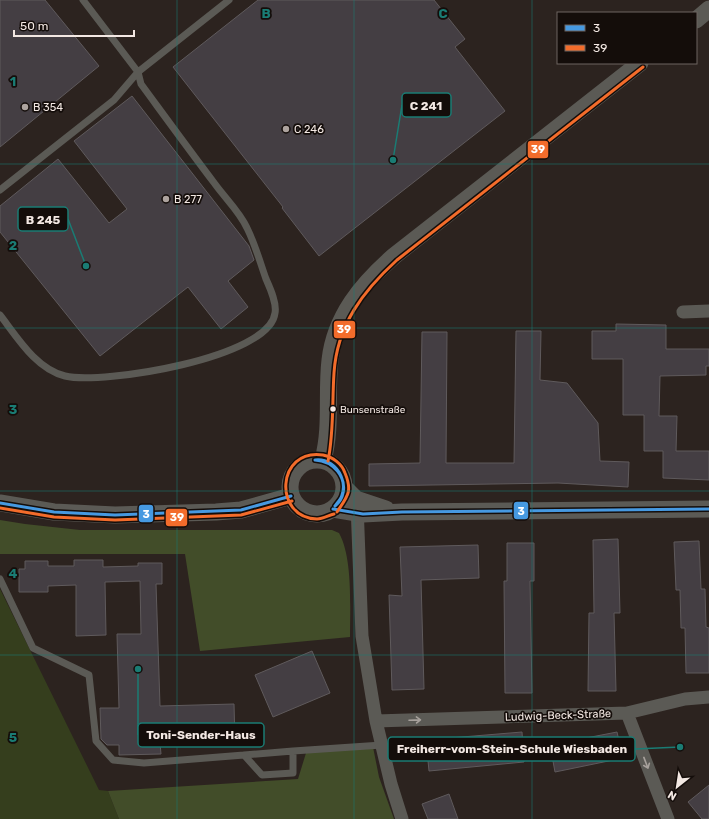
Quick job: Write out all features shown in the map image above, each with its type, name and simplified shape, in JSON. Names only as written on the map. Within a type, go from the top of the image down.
[{"type":"street","points":[[697,19],[709,9]]},
{"type":"street","points":[[323,460],[329,428],[330,359],[337,330],[347,308],[360,289],[394,256],[639,64]]},
{"type":"street","points":[[684,312],[709,311]]},
{"type":"street","points":[[310,460],[323,460],[329,462],[342,475],[344,487],[343,495],[333,508],[327,512],[313,513],[300,508],[291,496],[290,484],[295,471],[299,466],[310,460]]},
{"type":"street","points":[[344,487],[357,506],[362,636],[376,721],[402,819]]},
{"type":"street","points":[[0,503],[54,512],[115,515],[242,510],[291,496]]},
{"type":"street","points":[[333,508],[357,506],[402,512],[709,509]]},
{"type":"street","points":[[627,713],[685,699],[709,696]]},
{"type":"street","name":"Ludwig-Beck-Straße","points":[[376,721],[627,713],[668,819]]},
{"type":"lane","points":[[0,315],[37,360],[49,370],[64,376],[77,378],[99,378],[134,375],[186,364],[243,346],[272,324],[276,312],[270,290],[247,227],[141,84],[138,72],[83,0]]},
{"type":"lane","points":[[0,190],[114,100],[138,72],[229,0]]},
{"type":"lane","points":[[0,579],[32,648],[89,675],[96,741],[112,760],[144,763],[382,745]]},
{"type":"lane","points":[[244,755],[262,775],[293,773],[293,751]]},
{"type":"green space","points":[[0,520],[80,530],[332,530],[339,533],[347,556],[350,584],[350,637],[200,651],[185,554],[0,554]]},
{"type":"green space","points":[[0,589],[99,790],[108,791],[119,819],[0,819]]},
{"type":"green space","points":[[373,747],[379,777],[394,819],[119,819],[108,791],[298,779],[306,753]]},
{"type":"building","name":"B 354","points":[[0,0],[45,0],[99,66],[0,147]]},
{"type":"building","name":"C 246","points":[[258,0],[434,0],[465,39],[455,47],[505,111],[319,256],[282,208],[283,207],[173,67]]},
{"type":"building","points":[[132,96],[249,246],[254,260],[228,281],[248,307],[221,329],[188,287],[100,356],[0,232],[0,206],[58,159],[109,223],[127,209],[74,141]]},
{"type":"building","points":[[616,324],[666,325],[666,349],[709,349],[709,366],[706,366],[706,375],[660,376],[659,416],[677,416],[676,451],[709,451],[709,480],[663,478],[663,451],[644,451],[644,415],[623,415],[623,359],[592,359],[592,331],[616,331]]},
{"type":"building","points":[[516,331],[541,331],[540,380],[567,383],[598,423],[600,461],[629,462],[628,487],[558,483],[369,486],[369,464],[420,463],[422,332],[447,332],[446,463],[514,463]]},
{"type":"building","points":[[618,539],[620,613],[614,613],[616,691],[588,691],[589,613],[594,613],[593,540]]},
{"type":"building","points":[[699,541],[701,589],[705,589],[706,627],[709,628],[709,673],[686,673],[685,628],[681,628],[680,590],[676,590],[674,542]]},
{"type":"building","points":[[507,543],[534,543],[534,581],[530,581],[532,693],[505,693],[504,581],[507,581]]},
{"type":"building","points":[[478,545],[479,578],[421,580],[424,689],[392,690],[389,595],[402,596],[400,547]]},
{"type":"building","points":[[74,560],[103,560],[103,567],[138,566],[138,563],[162,563],[162,584],[156,584],[160,706],[234,704],[235,742],[160,743],[161,754],[119,755],[119,745],[107,745],[101,739],[100,708],[119,708],[117,634],[141,634],[140,581],[105,582],[106,635],[76,636],[76,585],[48,586],[48,592],[19,592],[19,569],[25,569],[25,561],[48,561],[48,566],[74,566]]},
{"type":"building","points":[[312,651],[330,693],[273,717],[255,675]]},
{"type":"building","points":[[522,732],[524,762],[429,771],[426,740]]},
{"type":"building","points":[[617,732],[623,758],[555,772],[550,745]]},
{"type":"building","points":[[709,785],[709,819],[702,819],[688,802]]},
{"type":"building","points":[[449,794],[458,819],[428,819],[422,804]]},
{"type":"transit line","name":"39","points":[[328,461],[331,439],[334,373],[340,339],[354,310],[373,284],[397,260],[643,67]]},
{"type":"transit line","name":"39","points":[[334,514],[317,519],[303,516],[293,508],[287,496],[286,484],[289,472],[296,462],[307,456],[323,455],[334,459],[342,467],[349,485],[349,490],[337,512]]},
{"type":"transit line","name":"3","points":[[315,460],[328,463],[338,471],[341,476],[343,482],[342,495],[335,506]]},
{"type":"transit line","name":"3","points":[[315,460],[324,460],[331,464],[337,469],[341,476],[343,492],[341,500],[335,506]]},
{"type":"transit line","name":"3","points":[[0,503],[54,512],[115,515],[241,510],[291,496]]},
{"type":"transit line","name":"39","points":[[0,508],[54,517],[115,520],[241,515],[292,501]]},
{"type":"transit line","name":"3","points":[[333,509],[363,514],[402,512],[709,509]]},
{"type":"place","name":"B 354","points":[[25,107]]},
{"type":"place","name":"C 246","points":[[286,129]]},
{"type":"place","name":"C 241","points":[[393,160]]},
{"type":"place","name":"B 277","points":[[166,199]]},
{"type":"place","name":"B 245","points":[[86,266]]},
{"type":"place","name":"Bunsenstraße","points":[[333,409]]},
{"type":"place","name":"Toni-Sender-Haus","points":[[138,669]]},
{"type":"place","name":"Freiherr-vom-Stein-Schule Wiesbaden","points":[[680,747]]}]
